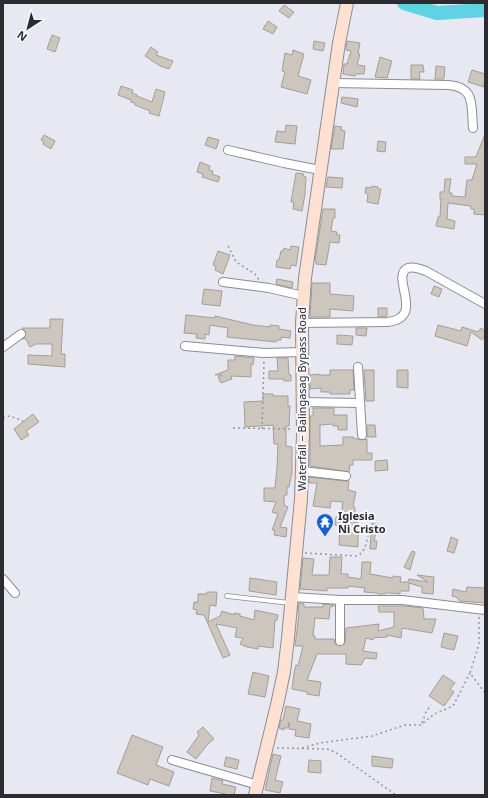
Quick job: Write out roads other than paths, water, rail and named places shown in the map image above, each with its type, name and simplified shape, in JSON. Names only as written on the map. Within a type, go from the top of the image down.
[{"type":"main road","name":"Waterfall ‒ Balingasag Bypass Road","points":[[256,790],[284,672],[293,600],[302,472],[303,296],[308,250],[339,43],[347,4]]},
{"type":"street","points":[[334,83],[448,85],[462,88],[468,94],[473,128]]},
{"type":"street","points":[[228,150],[320,170]]},
{"type":"street","points":[[302,323],[387,322],[397,320],[401,317],[406,306],[402,274],[404,270],[411,267],[426,271],[485,304]]},
{"type":"street","points":[[223,282],[265,288],[303,296]]},
{"type":"street","points":[[3,347],[21,334]]},
{"type":"street","points":[[185,346],[264,353],[302,352]]},
{"type":"street","points":[[358,367],[362,435]]},
{"type":"street","points":[[302,402],[359,403]]},
{"type":"street","points":[[302,472],[346,476]]},
{"type":"street","points":[[3,579],[15,593]]},
{"type":"street","points":[[293,600],[402,600],[482,609]]},
{"type":"street","points":[[340,600],[340,641]]},
{"type":"street","points":[[172,760],[256,790]]},
{"type":"lane","points":[[227,596],[293,600]]},
{"type":"waterway","points":[[404,3],[437,13],[485,10]]},
{"type":"place","name":"Iglesia Ni Cristo","points":[[325,537]]}]
